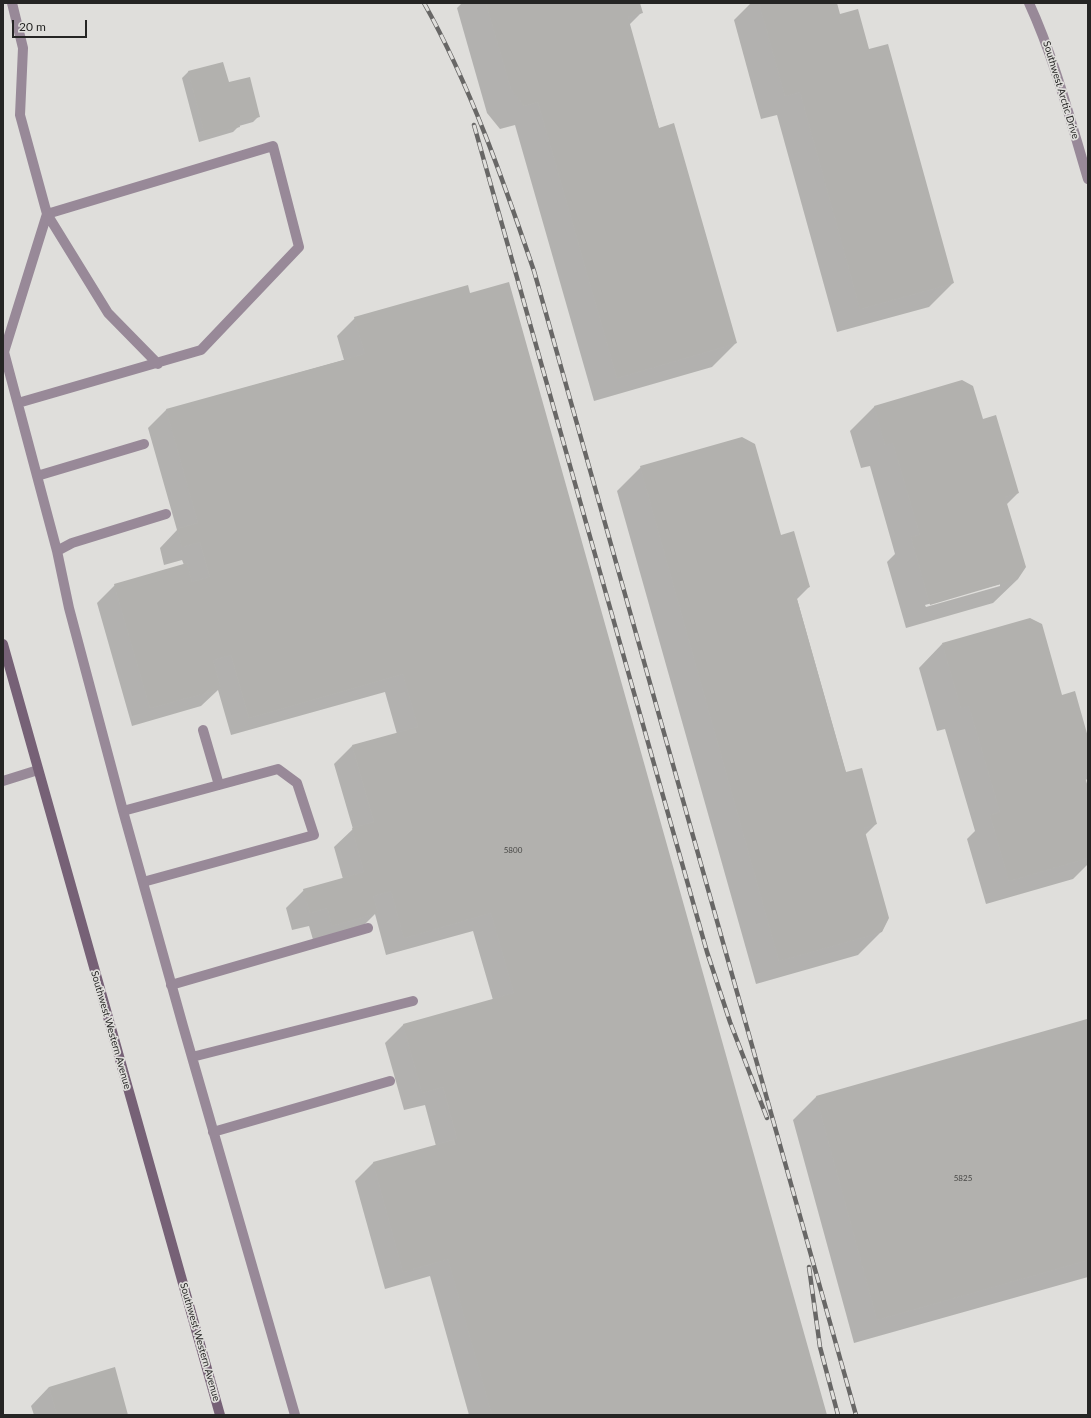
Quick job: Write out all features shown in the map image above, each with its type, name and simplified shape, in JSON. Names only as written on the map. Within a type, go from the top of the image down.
[{"type":"main road","name":"Southwest Western Avenue","points":[[3,644],[220,1415]]},
{"type":"street","points":[[12,3],[24,48],[20,115],[47,214],[108,313],[158,364]]},
{"type":"street","name":"Southwest Arctic Drive","points":[[1029,3],[1046,39],[1088,179]]},
{"type":"street","points":[[18,403],[158,364],[201,350],[299,247],[273,146],[47,214]]},
{"type":"street","points":[[47,214],[4,352],[57,551],[68,608],[123,811],[171,985],[295,1415]]},
{"type":"street","points":[[37,476],[144,444]]},
{"type":"street","points":[[57,551],[72,543],[166,514]]},
{"type":"street","points":[[203,730],[219,785]]},
{"type":"street","points":[[123,811],[278,769],[297,783],[314,834],[143,882]]},
{"type":"street","points":[[3,781],[38,770]]},
{"type":"street","points":[[171,985],[368,928]]},
{"type":"street","points":[[192,1057],[413,1001]]},
{"type":"street","points":[[213,1132],[390,1082]]},
{"type":"building","points":[[486,3],[640,3],[643,13],[628,17],[659,128],[674,123],[737,343],[617,378],[538,102],[524,106],[511,89]]},
{"type":"building","points":[[759,3],[837,3],[840,14],[858,9],[869,49],[888,44],[954,283],[860,309],[800,92],[785,96]]},
{"type":"building","points":[[223,62],[229,82],[250,77],[260,117],[239,122],[240,127],[205,136],[188,71]]},
{"type":"building","points":[[509,282],[827,1415],[492,1415],[448,1259],[403,1272],[373,1162],[457,1139],[443,1087],[422,1093],[403,1024],[514,993],[491,913],[404,938],[391,891],[373,896],[378,913],[332,926],[327,908],[310,913],[303,889],[364,872],[352,828],[374,822],[352,745],[418,727],[403,674],[249,718],[231,655],[213,660],[221,689],[150,708],[114,584],[187,563],[192,582],[210,577],[200,542],[182,547],[177,529],[198,523],[166,409],[365,354],[354,317],[468,285],[470,293]]},
{"type":"building","points":[[962,380],[973,386],[983,419],[996,415],[1019,493],[1005,497],[1026,567],[1018,579],[930,605],[911,537],[920,535],[893,443],[885,445],[874,406]]},
{"type":"building","points":[[742,437],[755,444],[781,535],[794,531],[810,587],[795,592],[846,772],[862,768],[877,824],[864,828],[889,918],[882,932],[779,961],[640,466]]},
{"type":"building","points":[[1030,618],[1042,624],[1062,695],[1075,691],[1088,737],[1088,772],[1084,774],[1088,787],[1088,858],[1009,881],[990,815],[1000,812],[969,706],[961,708],[942,643]]},
{"type":"building","points":[[1087,1019],[1088,1260],[877,1320],[816,1096]]},
{"type":"building","points":[[115,1367],[128,1415],[57,1415],[49,1387]]},
{"type":"railway","points":[[424,3],[457,68],[485,134],[534,271],[856,1415]]},
{"type":"railway","points":[[474,125],[707,952],[730,1022],[767,1118]]},
{"type":"railway","points":[[809,1267],[820,1347],[838,1415]]}]
